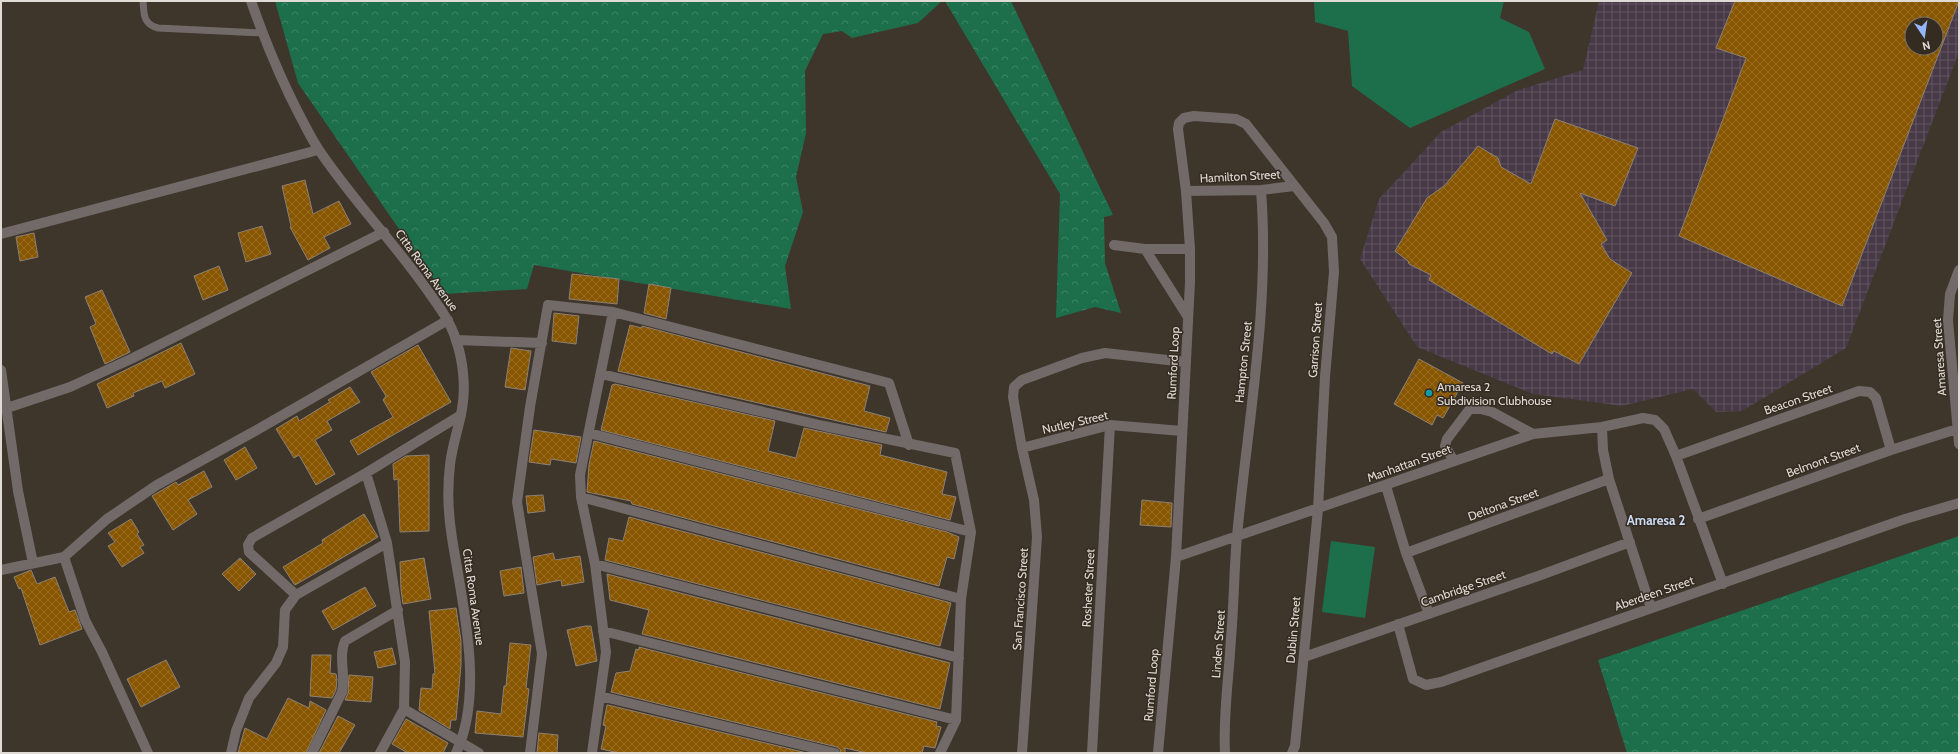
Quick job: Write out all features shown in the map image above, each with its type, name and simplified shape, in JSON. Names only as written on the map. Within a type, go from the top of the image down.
[{"type":"street","name":"Citta Roma Avenue","points":[[251,1],[283,84],[318,150],[384,232],[448,320],[456,340],[463,378],[461,415],[450,463],[447,493],[449,519],[463,593],[469,644],[469,700],[461,742],[456,753]]},
{"type":"street","name":"Rumford Loop","points":[[1158,753],[1176,557],[1188,317],[1190,249],[1186,191],[1178,129],[1179,122],[1184,118],[1194,116],[1236,119],[1246,124],[1294,186]]},
{"type":"street","points":[[1,234],[318,150]]},
{"type":"street","name":"Hamilton Street","points":[[1186,191],[1261,190],[1294,186]]},
{"type":"street","name":"Garrison Street","points":[[1294,186],[1324,223],[1332,237],[1334,272],[1325,377],[1318,509]]},
{"type":"street","name":"Hampton Street","points":[[1237,537],[1257,364],[1264,274],[1264,231],[1261,190]]},
{"type":"street","points":[[7,408],[70,387],[133,358],[384,232]]},
{"type":"street","points":[[1114,245],[1145,249],[1190,249]]},
{"type":"street","points":[[1145,249],[1188,317]]},
{"type":"street","name":"Amaresa Street","points":[[1959,270],[1955,295],[1948,320],[1959,444]]},
{"type":"street","points":[[530,753],[542,654],[517,502],[530,407],[548,305],[613,312],[889,383],[909,445]]},
{"type":"street","points":[[592,753],[606,652],[595,564],[581,498],[580,475],[613,312]]},
{"type":"street","points":[[1,570],[64,557],[107,519],[157,484],[255,431],[448,320]]},
{"type":"street","points":[[456,340],[542,342]]},
{"type":"street","name":"San Francisco Street","points":[[1022,753],[1037,537],[1034,500],[1022,448],[1013,397],[1014,387],[1022,380],[1082,358],[1105,353],[1186,362]]},
{"type":"street","points":[[1,370],[18,492],[33,563]]},
{"type":"street","points":[[601,374],[909,445],[955,453],[971,532],[961,599],[956,720],[940,753]]},
{"type":"street","name":"Beacon Street","points":[[1676,456],[1859,392],[1870,392],[1876,398],[1890,450]]},
{"type":"street","points":[[1454,461],[1445,446],[1448,439],[1469,410],[1477,408],[1492,412],[1533,434]]},
{"type":"street","points":[[296,595],[249,552],[248,545],[252,538],[366,473],[461,415]]},
{"type":"street","name":"Manhattan Street","points":[[1176,557],[1386,486],[1533,434],[1602,427],[1643,418],[1655,420],[1664,429],[1676,456]]},
{"type":"street","name":"Nutley Street","points":[[1022,448],[1110,425],[1182,431]]},
{"type":"street","name":"Rosheter Street","points":[[1092,753],[1110,425]]},
{"type":"street","points":[[1602,427],[1603,450],[1609,479],[1651,608]]},
{"type":"street","name":"Belmont Street","points":[[1698,519],[1890,450],[1957,429]]},
{"type":"street","points":[[589,434],[971,532]]},
{"type":"street","points":[[1676,456],[1723,584]]},
{"type":"street","points":[[366,473],[387,543],[405,662],[404,709],[380,753]]},
{"type":"street","name":"Deltona Street","points":[[1406,553],[1609,479]]},
{"type":"street","points":[[1386,486],[1406,553],[1429,614]]},
{"type":"street","points":[[581,498],[961,599]]},
{"type":"street","name":"Aberdeen Street","points":[[1398,624],[1412,679],[1426,685],[1441,682],[1848,539],[1959,503]]},
{"type":"street","name":"Dublin Street","points":[[1292,753],[1296,746],[1318,509]]},
{"type":"street","name":"Linden Street","points":[[1226,753],[1224,719],[1230,652],[1237,537]]},
{"type":"street","name":"Cambridge Street","points":[[1304,657],[1541,575],[1630,542]]},
{"type":"street","points":[[232,753],[236,731],[249,698],[276,663],[283,647],[285,610],[296,595],[387,543]]},
{"type":"street","points":[[64,557],[85,620],[102,652],[148,753]]},
{"type":"street","points":[[595,564],[959,658]]},
{"type":"street","points":[[312,753],[344,686],[342,647],[345,641],[398,610]]},
{"type":"street","points":[[603,631],[956,720]]},
{"type":"street","points":[[600,696],[835,753]]},
{"type":"street","points":[[404,709],[479,753]]},
{"type":"lane","points":[[144,1],[146,21],[152,26],[263,33]]},
{"type":"shaded area","points":[[1599,1],[1959,1],[1959,52],[1846,348],[1742,411],[1716,412],[1693,389],[1622,406],[1533,394],[1417,347],[1360,259],[1379,199],[1441,132],[1518,90],[1583,70]]},
{"type":"green space","points":[[275,1],[942,1],[918,23],[852,38],[842,31],[823,34],[805,71],[806,133],[796,177],[803,212],[785,266],[791,309],[534,265],[527,289],[444,294],[298,83]]},
{"type":"green space","points":[[945,1],[1011,1],[1113,215],[1104,217],[1105,263],[1121,313],[1095,307],[1056,318],[1060,194]]},
{"type":"green space","points":[[1314,1],[1504,1],[1500,18],[1529,32],[1545,69],[1410,128],[1352,86],[1348,31],[1315,22]]},
{"type":"green space","points":[[1959,536],[1959,753],[1627,753],[1598,660]]},
{"type":"green space","points":[[1331,541],[1375,547],[1365,618],[1322,612]]},
{"type":"building","points":[[1735,1],[1959,1],[1944,40],[1944,16],[1904,16],[1904,56],[1938,56],[1842,306],[1679,236],[1746,58],[1716,48]]},
{"type":"building","points":[[1555,119],[1638,148],[1615,206],[1580,193],[1607,240],[1601,244],[1610,259],[1632,273],[1579,364],[1554,351],[1552,354],[1429,280],[1431,275],[1409,264],[1408,261],[1395,251],[1427,198],[1444,186],[1478,146],[1498,158],[1501,167],[1531,184]]},
{"type":"building","points":[[305,180],[313,214],[339,201],[351,224],[324,237],[330,248],[308,260],[290,227],[282,186]]},
{"type":"building","points":[[262,226],[271,254],[246,262],[238,233]]},
{"type":"building","points":[[34,233],[38,257],[20,261],[16,237]]},
{"type":"building","points":[[219,266],[228,290],[203,300],[194,276]]},
{"type":"building","points":[[572,274],[619,279],[617,304],[569,299]]},
{"type":"building","points":[[649,284],[671,288],[666,319],[644,313]]},
{"type":"building","points":[[102,290],[130,352],[105,364],[90,327],[96,324],[85,297]]},
{"type":"building","points":[[554,313],[579,316],[576,344],[552,341]]},
{"type":"building","points":[[630,325],[642,328],[642,326],[870,386],[864,411],[890,418],[886,432],[618,371]]},
{"type":"building","points":[[181,343],[195,374],[165,388],[162,381],[133,393],[134,396],[107,408],[97,384]]},
{"type":"building","points":[[418,345],[451,402],[358,455],[350,441],[393,417],[383,400],[386,396],[371,372]]},
{"type":"building","points":[[511,348],[531,351],[525,390],[505,387]]},
{"type":"building","name":"Amaresa 2 Subdivision Clubhouse","points":[[1419,359],[1463,383],[1443,418],[1437,415],[1432,425],[1394,404]]},
{"type":"building","points":[[615,384],[775,421],[768,451],[796,458],[804,428],[882,445],[880,455],[947,472],[942,494],[956,497],[950,520],[601,430],[612,385]]},
{"type":"building","points":[[350,387],[360,402],[327,421],[332,430],[315,440],[335,474],[316,485],[299,455],[294,458],[276,429],[297,416],[299,421],[330,402],[328,400]]},
{"type":"building","points":[[534,430],[581,437],[576,463],[551,459],[550,465],[529,462]]},
{"type":"building","points":[[594,441],[947,532],[959,537],[954,559],[947,557],[939,586],[632,504],[631,501],[587,492],[589,465]]},
{"type":"building","points":[[245,447],[257,468],[236,480],[224,460]]},
{"type":"building","points":[[429,455],[429,531],[400,532],[398,479],[394,480],[393,464],[406,456]]},
{"type":"building","points":[[204,471],[212,487],[188,500],[197,514],[173,530],[152,496],[176,482],[178,485]]},
{"type":"building","points":[[543,495],[545,511],[528,513],[526,496]]},
{"type":"building","points":[[1142,500],[1172,503],[1171,527],[1140,525]]},
{"type":"building","points":[[364,514],[378,537],[295,585],[283,567],[323,543],[322,540]]},
{"type":"building","points":[[629,517],[951,603],[940,646],[605,560],[609,538],[623,541]]},
{"type":"building","points":[[131,519],[139,532],[137,534],[144,545],[140,547],[144,553],[122,567],[108,546],[115,542],[108,533]]},
{"type":"building","points":[[553,553],[555,560],[580,556],[584,582],[562,586],[561,580],[537,585],[533,557]]},
{"type":"building","points":[[240,558],[256,574],[239,591],[222,574]]},
{"type":"building","points":[[424,558],[431,599],[403,604],[400,562]]},
{"type":"building","points":[[521,567],[524,593],[504,596],[500,571]]},
{"type":"building","points":[[31,570],[37,584],[55,577],[69,612],[75,610],[82,629],[40,645],[21,588],[19,589],[14,577]]},
{"type":"building","points":[[607,574],[950,663],[940,709],[642,634],[649,610],[610,600]]},
{"type":"building","points":[[365,587],[376,606],[333,630],[322,611]]},
{"type":"building","points":[[456,608],[461,641],[461,665],[456,720],[451,720],[450,729],[419,710],[421,688],[432,689],[433,674],[435,674],[429,611]]},
{"type":"building","points":[[591,626],[597,661],[576,666],[567,630]]},
{"type":"building","points":[[510,643],[531,645],[526,688],[529,689],[523,737],[475,733],[477,711],[501,714],[504,686],[506,686]]},
{"type":"building","points":[[639,647],[937,722],[936,726],[941,727],[935,748],[924,746],[922,753],[867,753],[845,748],[845,753],[841,753],[840,749],[837,747],[611,692],[616,673],[630,671],[636,649],[639,650]]},
{"type":"building","points":[[392,648],[396,664],[378,668],[374,652]]},
{"type":"building","points":[[312,655],[331,655],[330,673],[336,674],[337,679],[336,690],[332,698],[310,696]]},
{"type":"building","points":[[166,660],[180,687],[141,707],[127,679]]},
{"type":"building","points":[[349,675],[373,677],[371,702],[345,700],[348,693]]},
{"type":"building","points":[[288,698],[309,708],[310,701],[326,710],[306,753],[238,753],[245,728],[267,739]]},
{"type":"building","points":[[607,705],[807,753],[619,753],[601,749],[606,726],[603,725]]},
{"type":"building","points":[[338,716],[355,725],[339,753],[319,753]]},
{"type":"building","points":[[406,719],[448,743],[443,753],[408,753],[392,744]]},
{"type":"building","points":[[539,733],[558,735],[557,753],[537,753]]},
{"type":"place","name":"Amaresa 2 Subdivision Clubhouse","points":[[1429,393]]},
{"type":"district","name":"Amaresa 2","points":[[1656,520]]}]
